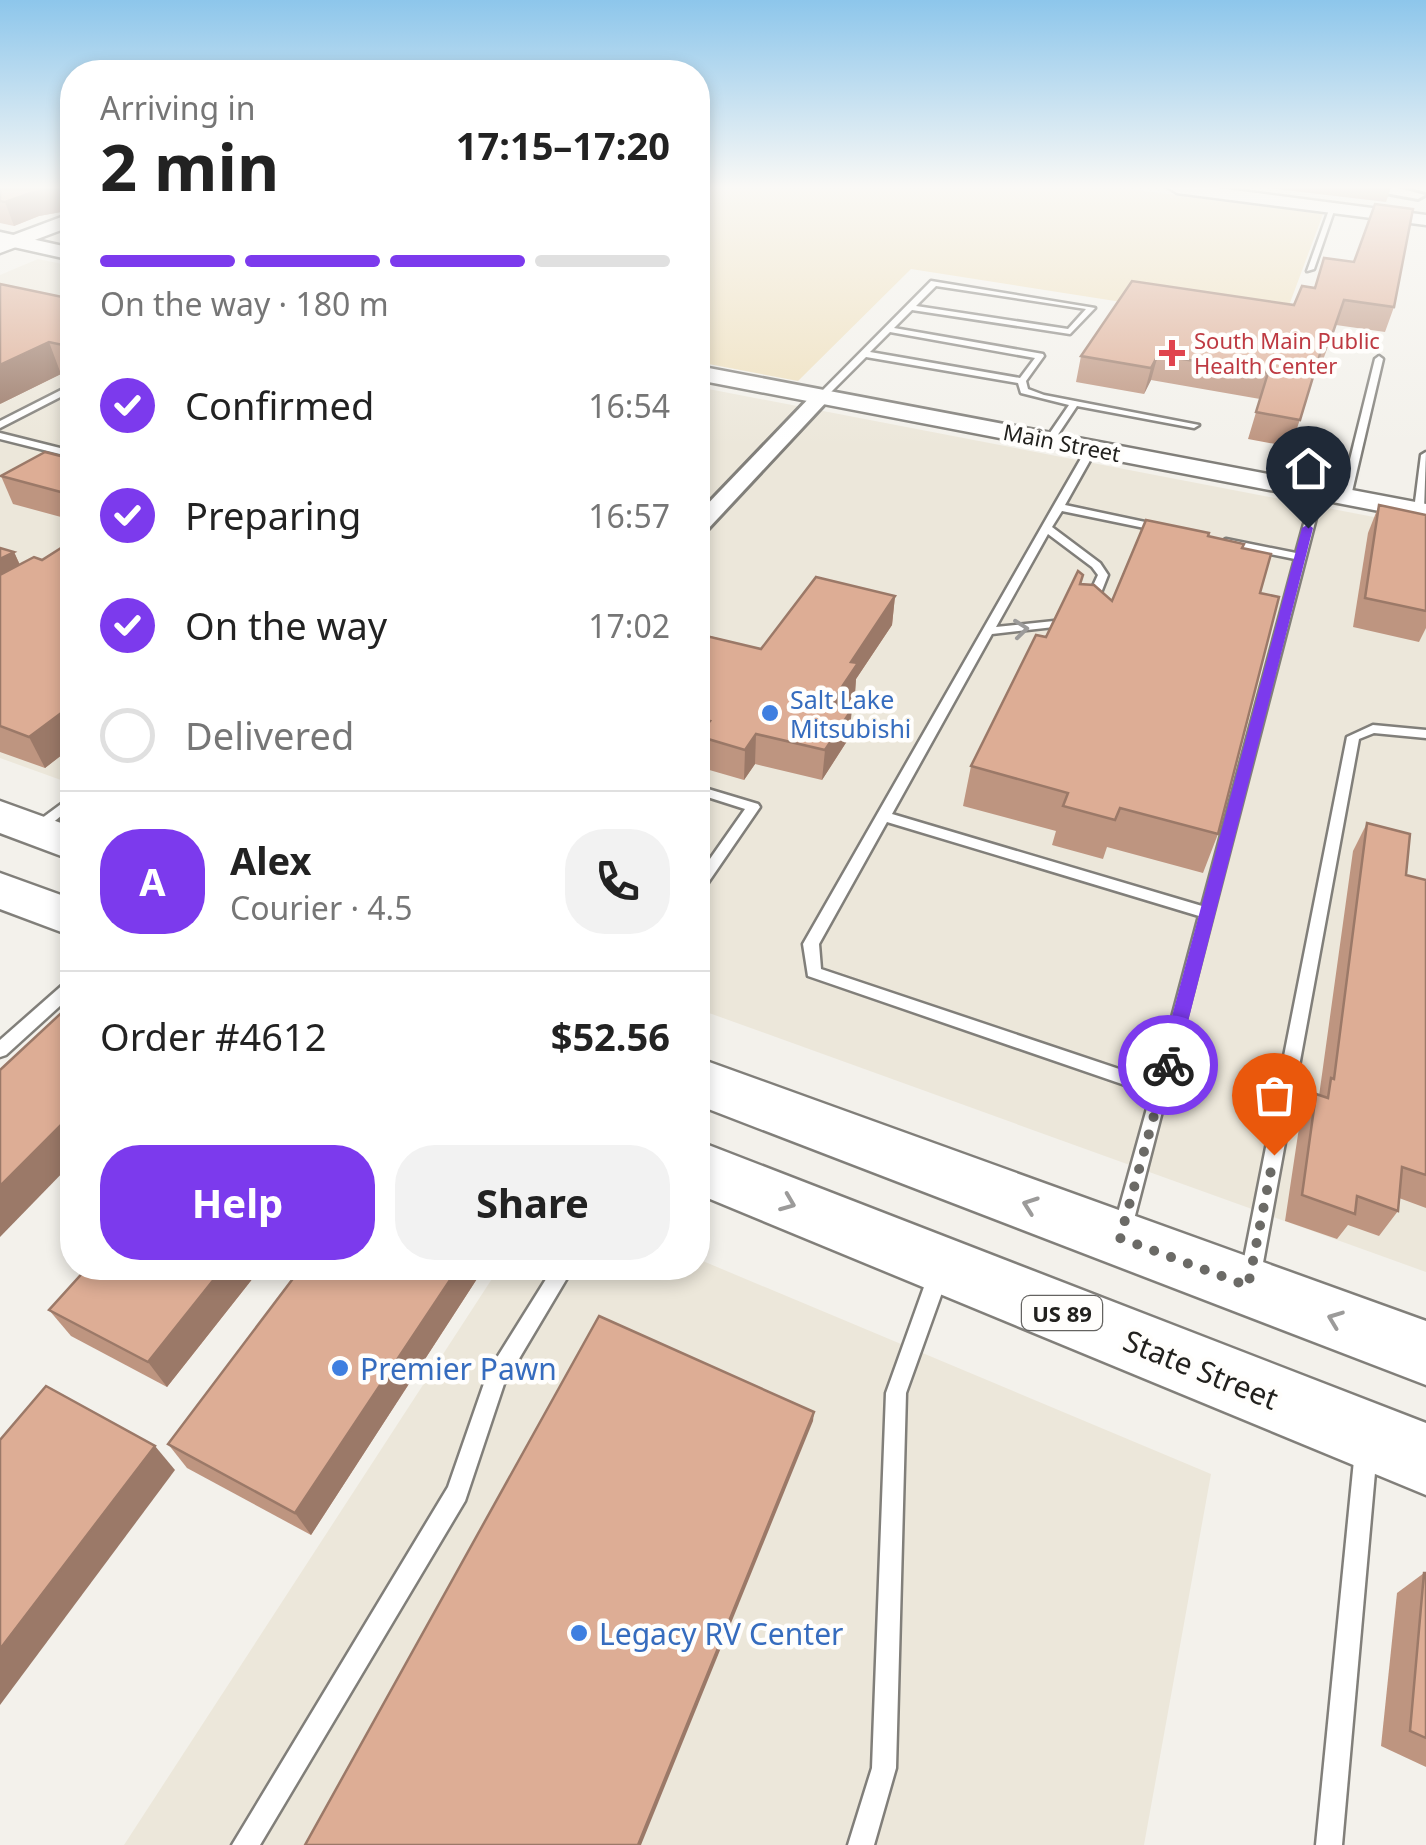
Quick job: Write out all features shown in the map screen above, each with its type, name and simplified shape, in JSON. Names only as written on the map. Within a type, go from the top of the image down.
[{"type":"main road","points":[[0,890],[60,913]]},
{"type":"main road","points":[[710,1086],[1426,1353]]},
{"type":"main road","name":"State Street","points":[[710,1172],[1426,1459]]},
{"type":"street","name":"Main Street","points":[[710,375],[1422,511]]},
{"type":"street","points":[[710,513],[822,396]]},
{"type":"lane","points":[[822,396],[889,328],[910,307],[934,283],[1091,308],[1070,332],[910,307]]},
{"type":"lane","points":[[889,328],[1040,356],[1022,381],[1024,391],[1194,424]]},
{"type":"lane","points":[[864,354],[1022,381]]},
{"type":"lane","points":[[1346,496],[1378,359]]},
{"type":"lane","points":[[0,425],[60,394]]},
{"type":"lane","points":[[1050,440],[1075,403]]},
{"type":"lane","points":[[0,436],[60,451]]},
{"type":"lane","points":[[1092,448],[811,944],[814,972],[1161,1090]]},
{"type":"lane","points":[[1422,511],[1426,455]]},
{"type":"lane","points":[[1120,1238],[1318,491]]},
{"type":"lane","points":[[1058,507],[1170,530]]},
{"type":"lane","points":[[1047,528],[1103,575],[1090,608],[1080,618]]},
{"type":"lane","points":[[1207,538],[1300,557]]},
{"type":"lane","points":[[988,631],[1054,624]]},
{"type":"lane","points":[[1248,1286],[1353,737],[1373,729],[1426,734]]},
{"type":"lane","points":[[710,794],[753,807],[710,869]]},
{"type":"lane","points":[[36,830],[60,810]]},
{"type":"lane","points":[[884,816],[1207,913]]},
{"type":"lane","points":[[0,1050],[60,997]]},
{"type":"lane","points":[[861,1845],[884,1768],[896,1393],[942,1265]]},
{"type":"lane","points":[[246,1845],[457,1493],[495,1378],[556,1280]]},
{"type":"lane","points":[[1329,1845],[1367,1436]]},
{"type":"shaded area","points":[[60,274],[60,780],[0,758],[0,275]]},
{"type":"shaded area","points":[[710,274],[906,274],[798,381],[710,364]]},
{"type":"shaded area","points":[[944,274],[1301,274],[1281,327]]},
{"type":"shaded area","points":[[710,389],[1426,527],[1426,1272],[710,1013]]},
{"type":"shaded area","points":[[710,1264],[1211,1474],[1144,1845],[124,1845],[491,1280],[710,1280]]},
{"type":"building","points":[[1319,274],[1400,274],[1394,307],[1344,300],[1332,335],[1326,334],[1300,420],[1256,412],[1268,373],[1158,355],[1151,368],[1081,356],[1132,281],[1294,305],[1302,286],[1315,288]]},
{"type":"building","points":[[0,284],[60,296],[60,344],[49,342],[0,365]]},
{"type":"building","points":[[45,452],[60,456],[60,492],[1,476]]},
{"type":"building","points":[[1379,505],[1426,515],[1426,611],[1365,598]]},
{"type":"building","points":[[1146,520],[1209,533],[1208,536],[1244,544],[1242,548],[1271,554],[1260,593],[1279,597],[1218,834],[1120,808],[1115,820],[1063,806],[1068,793],[971,766],[1036,635],[1046,637],[1078,571],[1083,575],[1080,584],[1094,585],[1112,601]]},
{"type":"building","points":[[0,548],[14,552],[0,559]]},
{"type":"building","points":[[60,549],[60,714],[29,737],[0,726],[0,575],[34,557],[42,560]]},
{"type":"building","name":"Salt Lake Mitsubishi","points":[[816,577],[895,596],[851,662],[858,663],[831,703],[852,709],[825,750],[756,734],[745,750],[710,740],[710,637],[761,649]]},
{"type":"building","points":[[1367,823],[1410,834],[1406,875],[1426,880],[1426,1175],[1402,1167],[1398,1211],[1357,1196],[1355,1214],[1302,1195],[1316,1094],[1328,1098],[1331,1078],[1334,1079]]},
{"type":"building","points":[[60,1014],[60,1126],[0,1186],[0,1070]]},
{"type":"building","points":[[76,1280],[213,1280],[148,1362],[49,1310]]},
{"type":"building","name":"Premier Pawn","points":[[292,1280],[450,1280],[295,1513],[168,1444]]},
{"type":"building","name":"Legacy RV Center","points":[[599,1316],[814,1412],[638,1845],[305,1845]]},
{"type":"building","points":[[46,1386],[155,1446],[0,1649],[0,1440]]},
{"type":"building","points":[[1426,1573],[1426,1738],[1410,1731]]},
{"type":"way so far","points":[[1168,1065],[1120,1238],[1248,1286],[1274,1155]]},
{"type":"place","name":"South Main Public Health Center","points":[[1172,353]]},
{"type":"place","name":"Salt Lake Mitsubishi","points":[[770,713]]},
{"type":"place","name":"Premier Pawn","points":[[340,1368]]},
{"type":"place","name":"Legacy RV Center","points":[[579,1633]]},
{"type":"route","points":[[1168,1065],[1308,528]]}]
